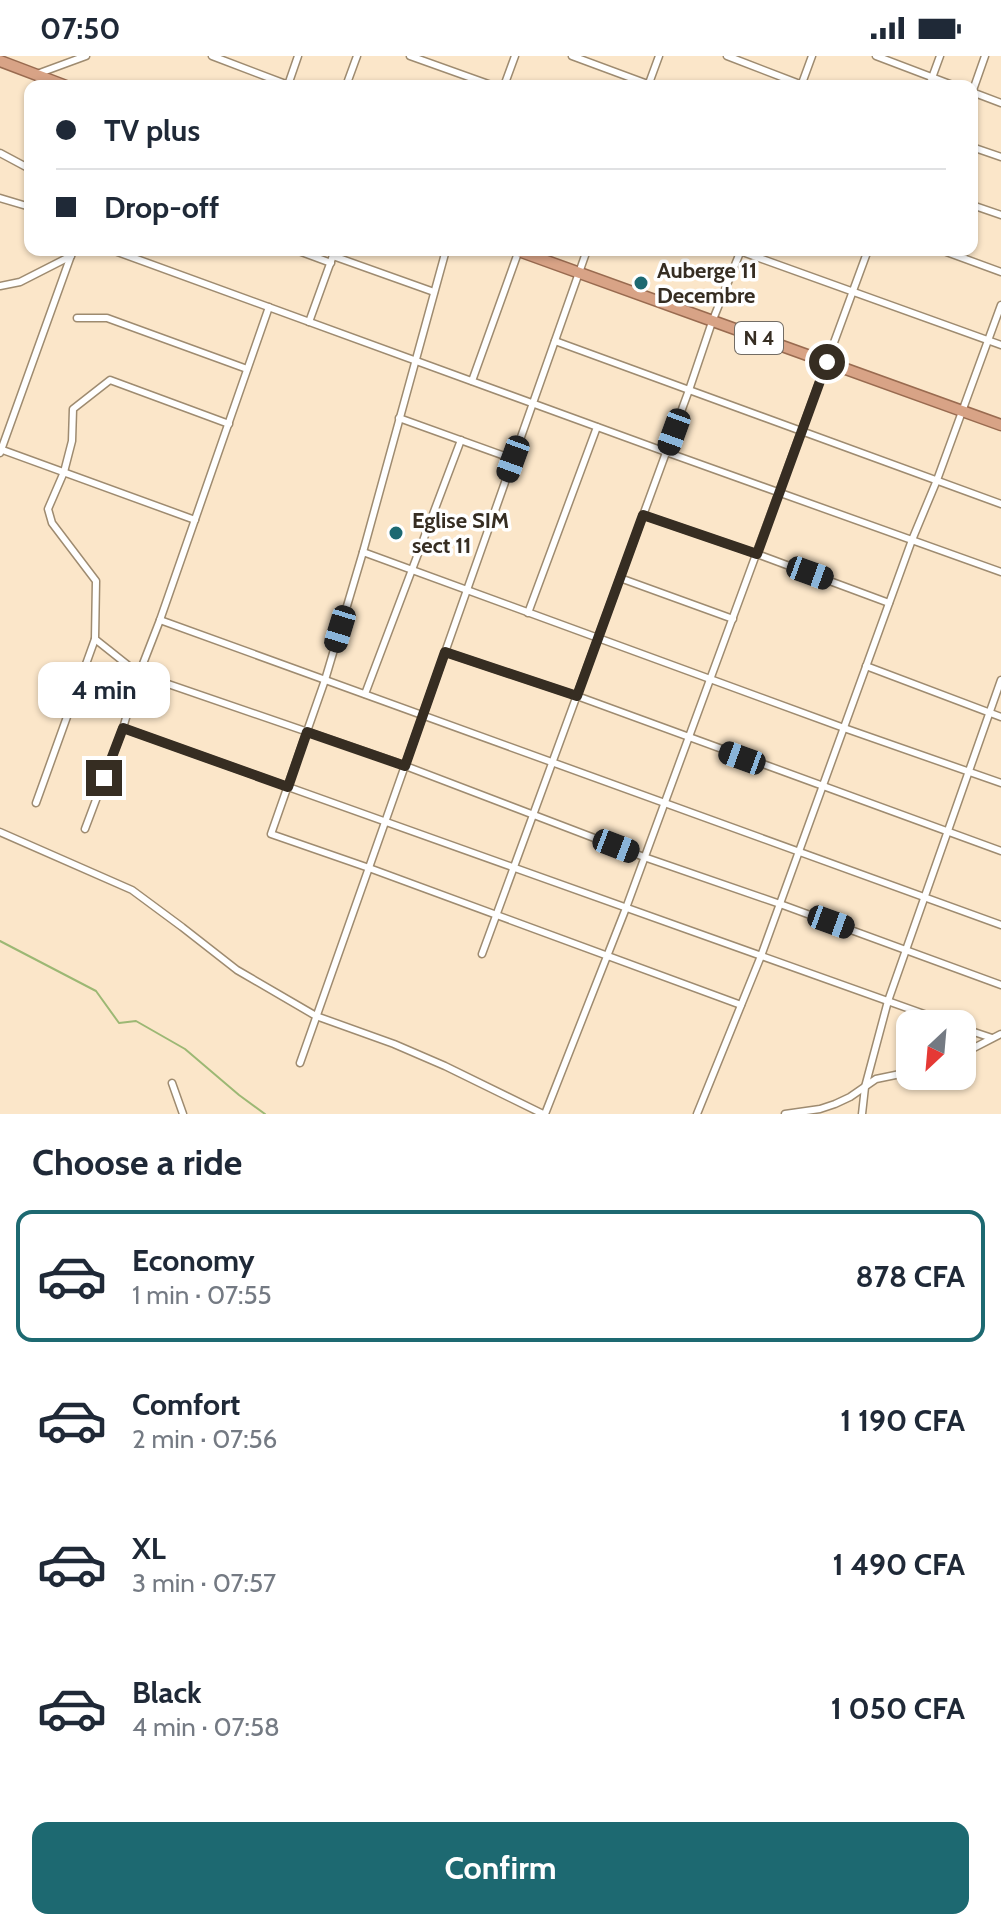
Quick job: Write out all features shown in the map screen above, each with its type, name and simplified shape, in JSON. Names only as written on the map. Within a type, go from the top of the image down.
[{"type":"highway","points":[[0,61],[51,80]]},
{"type":"highway","name":"N 4","points":[[534,256],[1001,425]]},
{"type":"street","points":[[36,74],[86,56]]},
{"type":"street","points":[[212,56],[274,80]]},
{"type":"street","points":[[292,80],[298,56]]},
{"type":"street","points":[[348,80],[357,56]]},
{"type":"street","points":[[410,56],[477,80]]},
{"type":"street","points":[[506,80],[515,56]]},
{"type":"street","points":[[572,56],[637,80]]},
{"type":"street","points":[[652,80],[659,56]]},
{"type":"street","points":[[727,56],[790,80]]},
{"type":"street","points":[[805,80],[812,56]]},
{"type":"street","points":[[876,56],[940,80]]},
{"type":"street","points":[[931,80],[940,56]]},
{"type":"street","points":[[976,80],[985,56]]},
{"type":"street","points":[[978,94],[1001,103]]},
{"type":"street","points":[[978,149],[1001,157]]},
{"type":"street","points":[[0,153],[24,166]]},
{"type":"street","points":[[0,198],[24,205]]},
{"type":"street","points":[[978,207],[1001,215]]},
{"type":"street","points":[[0,286],[20,282],[67,256]]},
{"type":"street","points":[[71,256],[0,450],[195,520]]},
{"type":"street","points":[[129,256],[1001,572]]},
{"type":"street","points":[[309,322],[333,256],[434,292]]},
{"type":"street","points":[[444,256],[325,680],[271,834],[741,1005]]},
{"type":"street","points":[[472,381],[516,256]]},
{"type":"street","points":[[300,1063],[585,256]]},
{"type":"street","points":[[482,954],[737,256]]},
{"type":"street","points":[[755,256],[1001,345]]},
{"type":"street","points":[[0,832],[132,890],[237,970],[316,1016],[394,1044],[544,1114],[626,908],[866,256]]},
{"type":"street","points":[[957,256],[1001,272]]},
{"type":"street","points":[[697,1114],[761,956],[1001,305]]},
{"type":"street","points":[[85,829],[269,307]]},
{"type":"street","points":[[77,318],[107,318],[247,369]]},
{"type":"street","points":[[555,341],[1001,504]]},
{"type":"street","points":[[36,803],[95,639],[96,581],[52,523],[48,509],[64,472],[72,441],[73,409],[110,380],[229,424]]},
{"type":"street","points":[[399,418],[513,459]]},
{"type":"street","points":[[528,613],[597,427]]},
{"type":"street","points":[[365,694],[461,440]]},
{"type":"street","points":[[643,515],[889,603]]},
{"type":"street","points":[[363,552],[1001,783]]},
{"type":"street","points":[[620,578],[733,619]]},
{"type":"street","points":[[160,620],[1001,925]]},
{"type":"street","points":[[95,639],[139,674],[405,766],[644,857],[1001,985]]},
{"type":"street","points":[[445,652],[577,696],[1001,851]]},
{"type":"street","points":[[866,666],[1001,717]]},
{"type":"street","points":[[862,1114],[865,1087],[888,1001],[1001,680]]},
{"type":"street","points":[[123,728],[913,1010]]},
{"type":"street","points":[[976,1033],[992,1038]]},
{"type":"street","points":[[976,1047],[1001,1034]]},
{"type":"street","points":[[785,1114],[835,1104],[876,1079],[896,1075]]},
{"type":"street","points":[[172,1083],[183,1114]]},
{"type":"waterway","points":[[0,941],[96,991],[119,1023],[136,1021],[185,1049],[265,1114]]},
{"type":"place","name":"Auberge 11 Decembre","points":[[641,283]]},
{"type":"place","name":"Eglise SIM sect 11","points":[[396,533]]},
{"type":"route","points":[[104,778],[123,728],[288,787],[307,732],[405,766],[445,652],[577,696],[643,515],[757,554],[827,362]]}]
